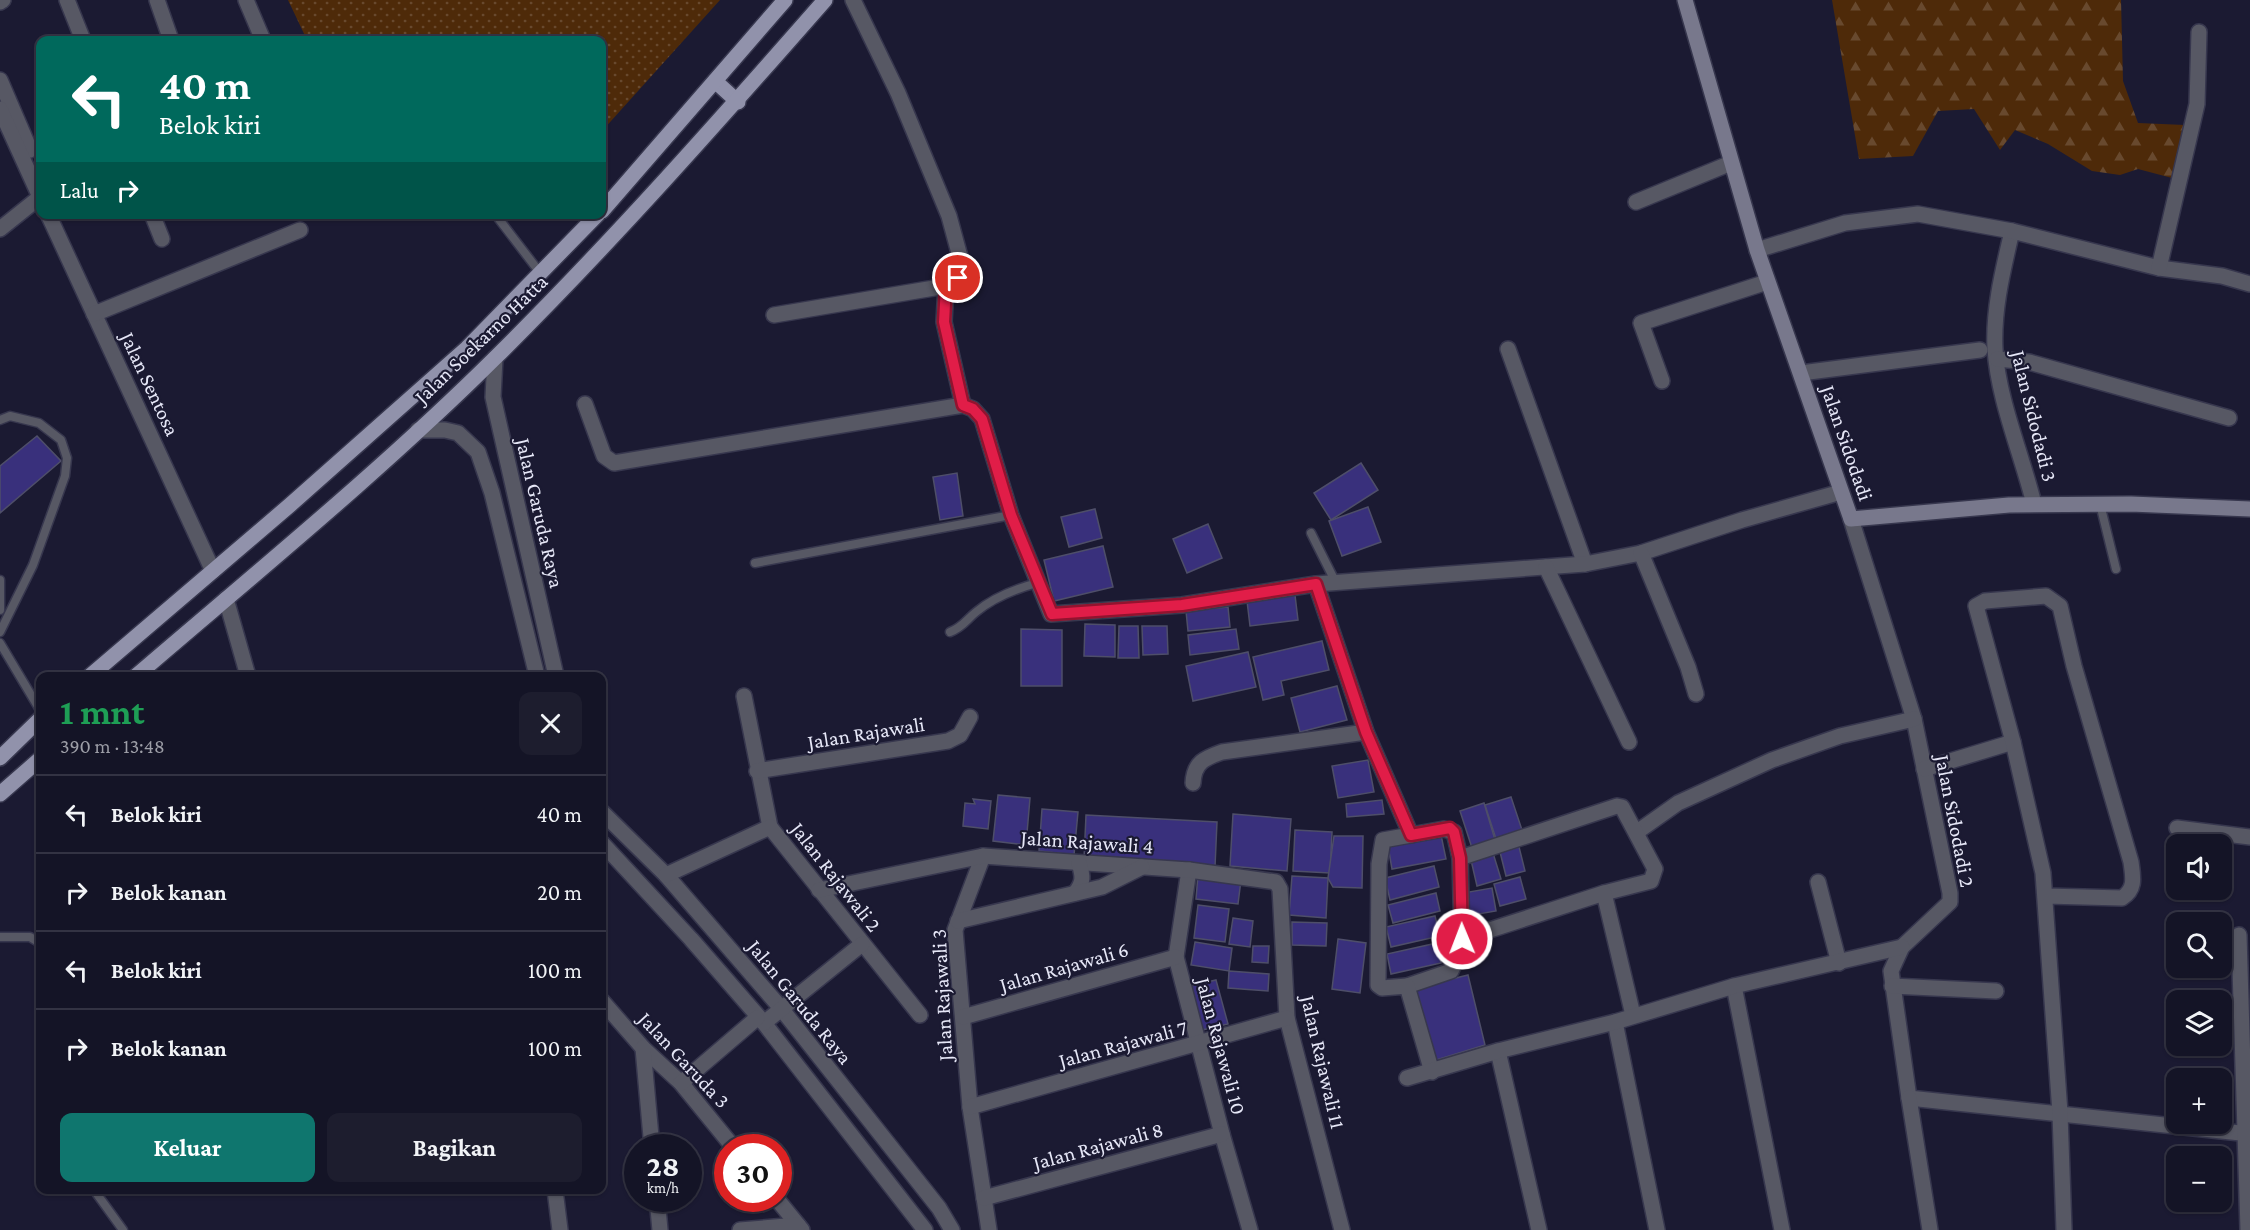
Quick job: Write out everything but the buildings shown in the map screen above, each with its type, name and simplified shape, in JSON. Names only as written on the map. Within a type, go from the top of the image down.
[{"type":"main road","points":[[606,206],[785,0]]},
{"type":"main road","name":"Jalan Soekarno Hatta","points":[[141,672],[418,430],[495,358],[662,186],[825,0]]},
{"type":"main road","points":[[715,81],[738,102]]},
{"type":"main road","name":"Jalan Soekarno Hatta","points":[[95,672],[467,348],[593,219]]},
{"type":"main road","points":[[0,758],[36,723]]},
{"type":"main road","points":[[0,794],[36,762]]},
{"type":"street","points":[[67,0],[81,36]]},
{"type":"street","points":[[157,0],[170,36]]},
{"type":"street","points":[[246,0],[261,36]]},
{"type":"street","points":[[774,315],[946,286],[958,278],[962,264],[949,216],[898,93],[853,0]]},
{"type":"street","name":"Jalan Sidodadi","points":[[1685,0],[1767,282],[1851,519],[2034,504],[2250,509]]},
{"type":"street","points":[[2159,268],[2197,104],[2199,32]]},
{"type":"street","points":[[0,80],[30,149],[36,178]]},
{"type":"street","points":[[0,109],[30,149]]},
{"type":"street","points":[[1636,202],[1731,163]]},
{"type":"street","points":[[0,229],[36,200]]},
{"type":"street","points":[[1757,250],[1845,224],[1918,214],[2012,231],[2159,268],[2222,276],[2250,284]]},
{"type":"street","name":"Jalan Sentosa","points":[[50,219],[213,571]]},
{"type":"street","points":[[154,219],[162,239]]},
{"type":"street","points":[[94,314],[300,230]]},
{"type":"street","name":"Jalan Sidodadi 3","points":[[2012,231],[1999,289],[1997,359],[2001,386],[2034,504]]},
{"type":"street","points":[[1662,381],[1641,323],[1767,282]]},
{"type":"street","points":[[946,286],[944,322],[963,405]]},
{"type":"street","points":[[1508,349],[1585,564]]},
{"type":"street","points":[[1801,374],[1980,350]]},
{"type":"street","name":"Jalan Garuda Raya","points":[[495,358],[493,398],[555,672]]},
{"type":"street","points":[[1997,359],[2029,362],[2229,418]]},
{"type":"street","points":[[585,404],[604,456],[614,463],[624,464],[963,405],[973,409],[982,419],[1011,515],[1037,584],[1052,614],[1182,605],[1316,584],[1585,564],[1641,553],[1742,520],[1841,492]]},
{"type":"street","name":"Jalan Garuda Raya","points":[[418,430],[458,433],[478,452],[492,493],[536,672]]},
{"type":"street","name":"Jalan Sidodadi 2","points":[[1851,519],[1914,719],[1950,902],[1902,947],[1891,971],[1930,1230]]},
{"type":"street","points":[[1641,553],[1688,667],[1696,694]]},
{"type":"street","points":[[1546,567],[1629,742]]},
{"type":"street","points":[[1316,584],[1366,732],[1411,835]]},
{"type":"street","points":[[2046,896],[2122,898],[2129,894],[2134,883],[2131,862],[2074,666],[2060,606],[2046,596],[1985,601],[1976,606],[2013,742],[2046,896],[2060,1113],[2064,1230]]},
{"type":"street","points":[[226,599],[247,672]]},
{"type":"street","points":[[744,696],[757,771],[770,827]]},
{"type":"street","name":"Jalan Rajawali","points":[[757,771],[948,741],[960,735],[970,717]]},
{"type":"street","points":[[1636,832],[1678,802],[1772,759],[1840,736],[1914,719]]},
{"type":"street","points":[[1193,783],[1194,771],[1202,759],[1222,752],[1366,732]]},
{"type":"street","points":[[1924,769],[2013,742]]},
{"type":"street","points":[[1460,858],[1617,806],[1626,812],[1656,875],[1651,880],[1462,939]]},
{"type":"street","name":"Jalan Garuda Raya","points":[[606,816],[666,875],[780,1007],[939,1208],[952,1230]]},
{"type":"street","name":"Jalan Rajawali 2","points":[[666,875],[770,827],[920,1015]]},
{"type":"street","points":[[1450,828],[1454,832],[1460,858],[1462,939],[1460,952],[1451,971],[1407,986],[1382,988],[1378,985],[1379,864],[1383,840],[1411,835],[1450,828]]},
{"type":"street","points":[[2177,828],[2250,837]]},
{"type":"street","name":"Jalan Garuda Raya","points":[[606,847],[691,939],[760,1020],[925,1230]]},
{"type":"street","points":[[819,890],[983,856]]},
{"type":"street","name":"Jalan Rajawali 4","points":[[983,856],[1189,870]]},
{"type":"street","name":"Jalan Rajawali 3","points":[[983,856],[955,930],[970,1107],[989,1230]]},
{"type":"street","points":[[1075,893],[1082,885],[1083,875],[1079,863]]},
{"type":"street","points":[[958,921],[1102,887],[1142,867]]},
{"type":"street","name":"Jalan Rajawali 10","points":[[1189,870],[1176,957],[1249,1230]]},
{"type":"street","name":"Jalan Rajawali 11","points":[[1189,870],[1279,885],[1287,1018],[1342,1230]]},
{"type":"street","points":[[1818,882],[1839,963]]},
{"type":"street","points":[[1604,893],[1633,1014]]},
{"type":"street","points":[[2239,935],[2248,1134],[2248,1230]]},
{"type":"street","points":[[681,1083],[760,1020],[862,944]]},
{"type":"street","points":[[1407,1078],[1498,1051],[1615,1022],[1633,1014],[1734,986],[1902,947]]},
{"type":"street","name":"Jalan Rajawali 6","points":[[963,1017],[1176,957]]},
{"type":"street","points":[[1407,986],[1432,1072]]},
{"type":"street","points":[[1734,986],[1782,1230]]},
{"type":"street","points":[[1892,986],[1995,991]]},
{"type":"street","name":"Jalan Garuda 3","points":[[606,1006],[643,1048],[681,1083],[723,1134]]},
{"type":"street","name":"Jalan Rajawali 7","points":[[970,1107],[1199,1045],[1287,1018]]},
{"type":"street","points":[[1615,1022],[1657,1230]]},
{"type":"street","points":[[643,1048],[651,1134]]},
{"type":"street","points":[[1498,1051],[1539,1230]]},
{"type":"street","points":[[1909,1098],[2248,1134]]},
{"type":"street","name":"Jalan Rajawali 8","points":[[984,1198],[1222,1134]]},
{"type":"street","points":[[556,1194],[560,1230]]},
{"type":"street","points":[[658,1212],[660,1230]]},
{"type":"street","points":[[787,1212],[800,1228]]},
{"type":"street","points":[[740,1230],[800,1228]]},
{"type":"lane","points":[[499,219],[541,274]]},
{"type":"lane","points":[[0,420],[10,416],[39,423],[62,440],[67,458],[65,476],[33,566],[0,632]]},
{"type":"lane","points":[[2100,504],[2116,569]]},
{"type":"lane","points":[[755,563],[1011,515]]},
{"type":"lane","points":[[1311,533],[1336,583]]},
{"type":"lane","points":[[0,579],[0,610]]},
{"type":"lane","points":[[950,632],[963,627],[975,612],[993,600],[1018,588],[1037,584]]},
{"type":"lane","points":[[0,643],[36,703]]},
{"type":"lane","points":[[0,937],[30,937],[36,941]]},
{"type":"lane","points":[[97,1194],[123,1230]]},
{"type":"green space","points":[[288,0],[720,0],[606,127],[606,36],[305,36]]},
{"type":"green space","points":[[1832,0],[2121,0],[2123,81],[2138,123],[2185,125],[2172,178],[2138,169],[2120,175],[2092,171],[2048,144],[2015,130],[2000,150],[1974,109],[1938,111],[1913,156],[1859,159]]},
{"type":"route","points":[[958,278],[946,286],[944,322],[963,405],[973,409],[982,419],[1011,515],[1037,584],[1052,614],[1182,605],[1316,584],[1366,732],[1411,835],[1450,828],[1454,832],[1460,858],[1462,939]]}]
